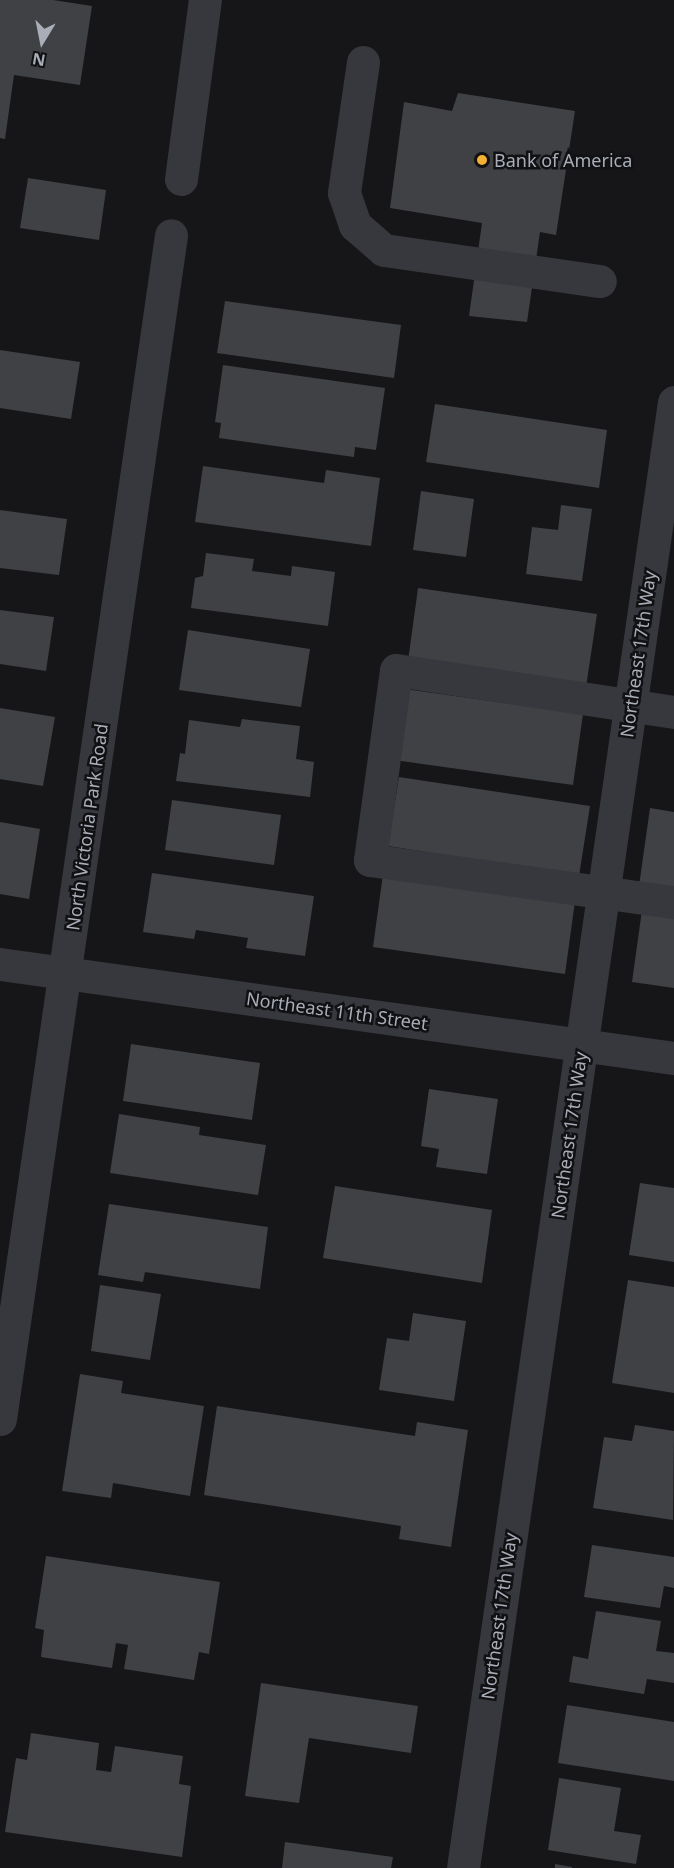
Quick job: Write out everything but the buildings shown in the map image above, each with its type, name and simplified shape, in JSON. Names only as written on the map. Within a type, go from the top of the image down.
[{"type":"street","points":[[180,178],[205,0]]},
{"type":"street","points":[[363,62],[344,193],[355,225],[384,250],[600,281]]},
{"type":"street","name":"North Victoria Park Road","points":[[0,1419],[171,235]]},
{"type":"street","name":"Northeast 17th Way","points":[[463,1868],[674,402]]},
{"type":"street","points":[[674,712],[396,670],[370,860],[674,902]]},
{"type":"street","name":"Northeast 11th Street","points":[[0,964],[674,1058]]},
{"type":"place","name":"Bank of America","points":[[482,160]]}]
